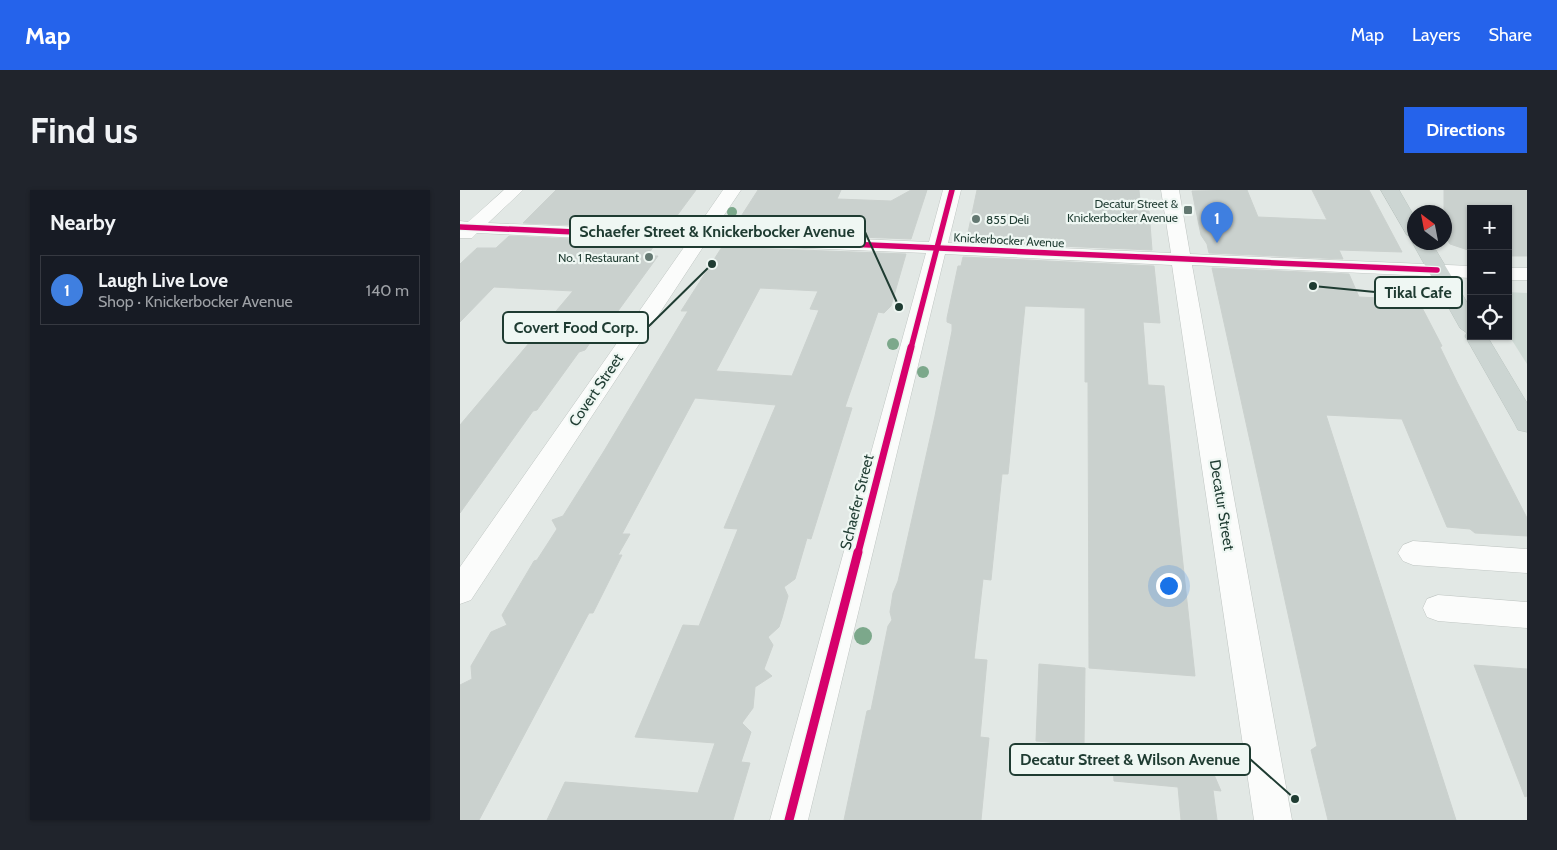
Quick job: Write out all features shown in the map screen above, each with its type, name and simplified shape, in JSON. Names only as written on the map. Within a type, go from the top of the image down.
[{"type":"main road","points":[[1390,190],[1407,219]]},
{"type":"main road","points":[[1426,250],[1467,321]]},
{"type":"main road","points":[[1478,340],[1527,424]]},
{"type":"street","points":[[464,231],[514,190]]},
{"type":"street","name":"Covert Street","points":[[460,591],[732,190]]},
{"type":"street","name":"Schaefer Street","points":[[789,820],[952,190]]},
{"type":"street","name":"Decatur Street","points":[[1170,190],[1273,820]]},
{"type":"street","name":"Knickerbocker Avenue","points":[[464,231],[700,238],[1467,272]]},
{"type":"street","points":[[1512,274],[1527,274]]},
{"type":"street","points":[[1413,553],[1527,560]]},
{"type":"street","points":[[1438,608],[1527,615]]},
{"type":"shaded area","points":[[1512,292],[1527,293],[1527,364],[1512,340]]},
{"type":"building","points":[[556,190],[696,190],[667,229],[523,223]]},
{"type":"building","points":[[758,190],[841,190],[837,199],[891,201],[911,190],[927,190],[911,239],[731,232]]},
{"type":"building","points":[[977,190],[1139,190],[1141,210],[1149,211],[1152,250],[966,242]]},
{"type":"building","points":[[1247,190],[1258,217],[1327,220],[1312,190],[1369,190],[1402,252],[1339,250],[1343,259],[1209,253],[1207,244],[1201,235],[1192,191]]},
{"type":"building","points":[[1444,190],[1527,190],[1527,256],[1512,256],[1512,205],[1467,205],[1467,250],[1452,245],[1452,205],[1444,205]]},
{"type":"building","points":[[509,236],[656,243],[647,256],[658,256],[596,339],[592,340],[585,350],[579,352],[537,410],[533,411],[460,513],[460,425],[573,291],[494,287],[460,322],[460,264],[477,248],[496,248]]},
{"type":"building","points":[[722,247],[906,254],[891,306],[884,313],[878,312],[845,407],[852,408],[811,539],[807,538],[795,579],[784,587],[788,596],[779,627],[768,637],[773,645],[764,669],[772,676],[755,687],[753,708],[742,723],[751,732],[741,762],[750,763],[733,820],[547,820],[565,782],[698,793],[715,743],[635,737],[683,625],[699,626],[738,529],[724,528],[776,405],[695,398],[622,534],[630,534],[618,555],[622,555],[593,613],[589,613],[479,820],[460,820],[460,685],[472,679],[471,666],[491,632],[507,625],[502,615],[534,561],[537,560],[557,529],[552,520],[563,516],[604,451],[688,311],[681,311]],"holes":[[[760,288],[818,291],[810,309],[819,310],[792,376],[716,371]]]},
{"type":"building","points":[[963,257],[1154,266],[1160,323],[1143,322],[1148,385],[1164,386],[1195,676],[1089,668],[1088,382],[1085,382],[1085,308],[1025,306],[1008,474],[1002,474],[991,580],[983,579],[974,659],[987,660],[980,737],[989,738],[981,820],[844,820],[867,711],[871,710],[888,626],[892,620],[890,612],[893,593],[898,581],[935,416],[952,331],[952,324],[947,322],[947,318],[958,266],[961,266]]},
{"type":"building","points":[[1212,268],[1349,274],[1359,297],[1418,300],[1442,346],[1440,347],[1457,382],[1527,518],[1527,536],[1475,533],[1470,529],[1447,527],[1402,419],[1326,415],[1456,820],[1328,820],[1311,750],[1317,746]]},
{"type":"building","points":[[1039,664],[1085,668],[1084,745],[1036,741]]},
{"type":"building","points":[[1474,665],[1527,669],[1527,796],[1525,797]]},
{"type":"building","points":[[1112,748],[1204,755],[1205,764],[1212,770],[1221,791],[1213,790],[1217,820],[1181,820],[1178,787],[1114,781]]},
{"type":"cycle path","points":[[789,820],[952,190]]},
{"type":"cycle path","points":[[460,227],[1437,270]]},
{"type":"place","name":"Decatur Street & Knickerbocker Avenue","points":[[1188,210]]},
{"type":"place","name":"855 Deli","points":[[976,219]]},
{"type":"place","name":"Laugh Live Love","points":[[1217,243]]},
{"type":"place","name":"No. 1 Restaurant","points":[[649,257]]},
{"type":"place","name":"Covert Food Corp.","points":[[712,264]]},
{"type":"place","name":"Tikal Cafe","points":[[1313,286]]},
{"type":"place","name":"Schaefer Street & Knickerbocker Avenue","points":[[899,307]]},
{"type":"place","name":"Decatur Street & Wilson Avenue","points":[[1295,799]]}]
